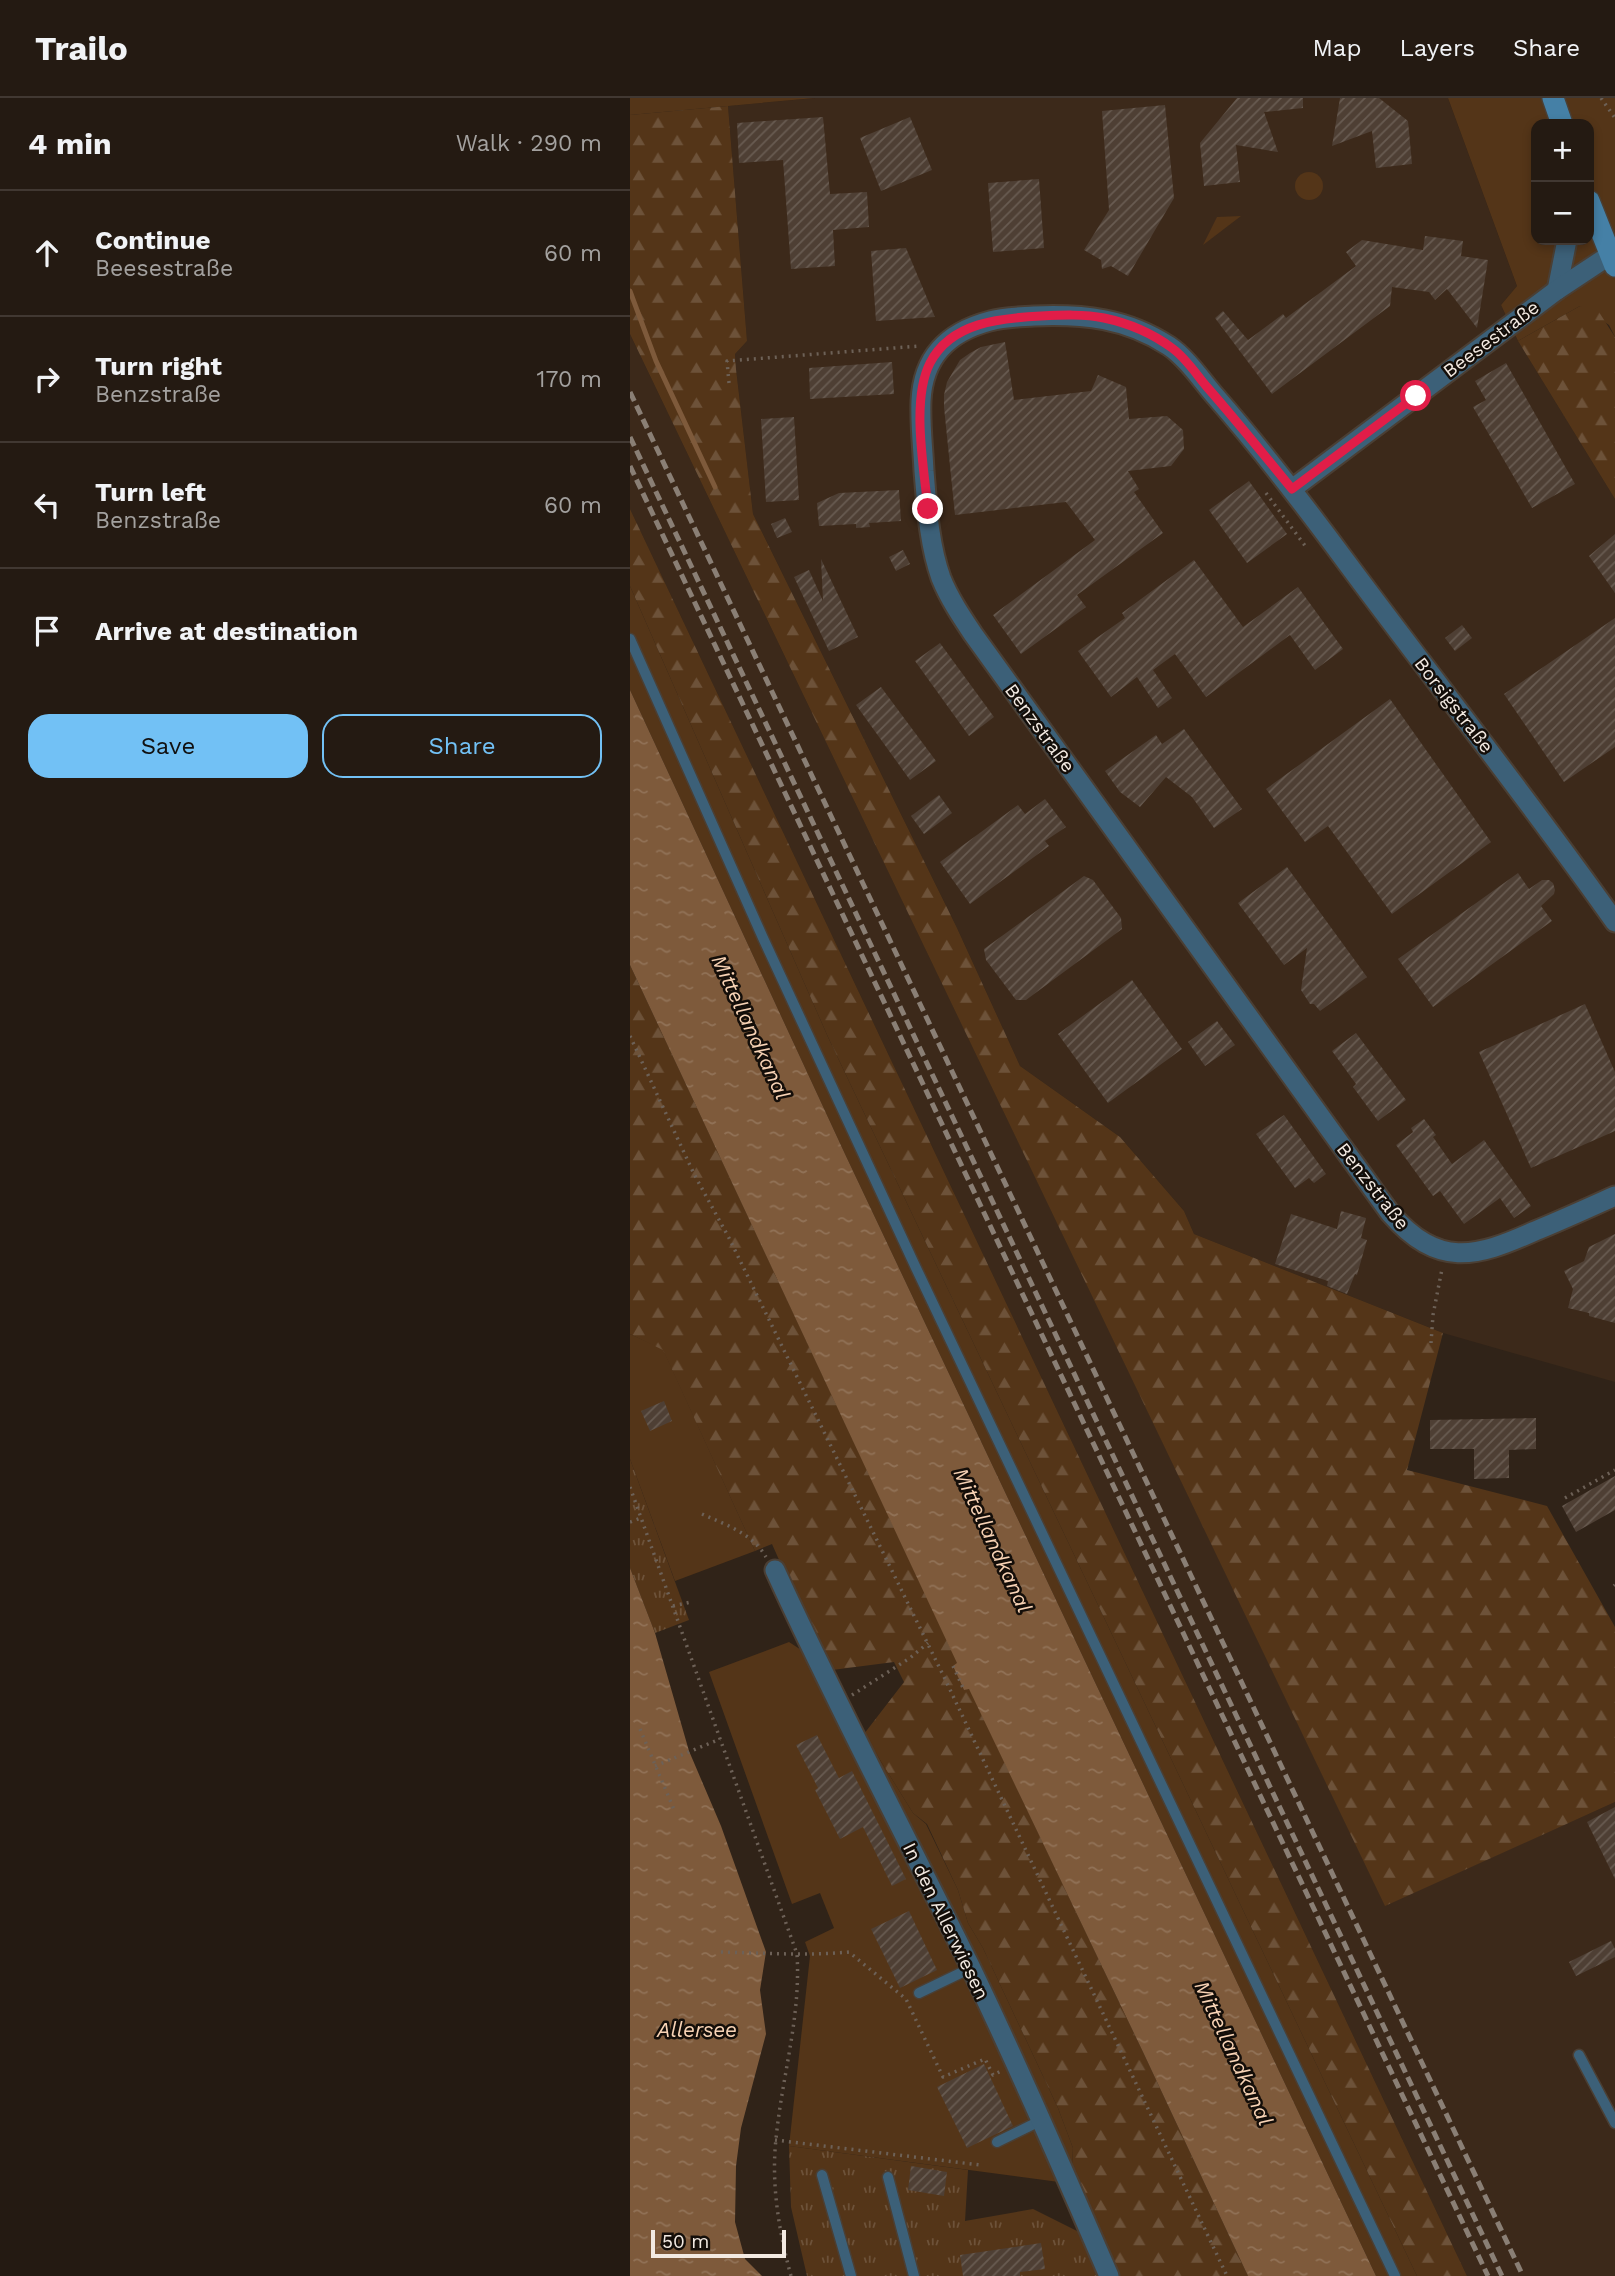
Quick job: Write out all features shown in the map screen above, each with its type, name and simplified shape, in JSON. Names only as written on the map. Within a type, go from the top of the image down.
[{"type":"main road","points":[[1553,98],[1560,119]]},
{"type":"main road","points":[[1594,214],[1613,261]]},
{"type":"street","name":"Beesestraße","points":[[1556,290],[1566,245]]},
{"type":"street","name":"Beesestraße","points":[[1292,489],[1556,290],[1613,261]]},
{"type":"street","points":[[943,344],[967,328],[1003,318],[1105,318],[1140,330],[1178,353],[1292,489]]},
{"type":"street","name":"Benzstraße","points":[[943,344],[930,363],[921,389],[920,417],[931,542],[941,578],[953,603],[980,645],[1370,1188],[1397,1222],[1416,1239],[1446,1252],[1478,1252],[1494,1248],[1615,1196]]},
{"type":"street","name":"Borsigstraße","points":[[1292,489],[1422,664],[1555,836],[1615,922]]},
{"type":"street","name":"In den Allerwiesen","points":[[775,1570],[838,1703],[971,1968],[1042,2120],[1109,2276]]},
{"type":"lane","points":[[630,639],[763,938],[916,1268],[1395,2276]]},
{"type":"lane","points":[[919,1993],[971,1968]]},
{"type":"lane","points":[[1579,2055],[1615,2123]]},
{"type":"lane","points":[[997,2142],[1042,2120]]},
{"type":"lane","points":[[822,2175],[850,2276]]},
{"type":"lane","points":[[888,2176],[914,2276]]},
{"type":"path","points":[[1601,98],[1615,118]]},
{"type":"path","points":[[729,383],[727,362],[943,344]]},
{"type":"path","points":[[1266,493],[1306,547]]},
{"type":"path","points":[[630,1036],[694,1174],[729,1238],[928,1643],[1227,2276]]},
{"type":"path","points":[[1431,1343],[1437,1287],[1446,1252]]},
{"type":"path","points":[[1565,1498],[1615,1470]]},
{"type":"path","points":[[630,1487],[797,1954],[799,1981],[796,2015],[775,2140],[777,2207],[792,2276]]},
{"type":"path","points":[[702,1514],[743,1532],[762,1550],[775,1570]]},
{"type":"path","points":[[630,1522],[641,1518]]},
{"type":"path","points":[[673,1607],[691,1602]]},
{"type":"path","points":[[838,1703],[910,1658],[928,1643]]},
{"type":"path","points":[[953,1666],[964,1690]]},
{"type":"path","points":[[945,1679],[957,1673]]},
{"type":"path","points":[[640,1728],[675,1812]]},
{"type":"path","points":[[656,1766],[720,1739]]},
{"type":"path","points":[[721,1952],[810,1956],[849,1952],[906,1999],[943,2077],[985,2059],[993,2076],[1015,2065]]},
{"type":"path","points":[[775,2140],[980,2165]]},
{"type":"shaded area","points":[[815,98],[1448,98],[1517,286],[1501,305],[1518,341],[1615,499],[1615,1382],[1443,1333],[1194,1234],[1184,1211],[1120,1137],[1020,1066],[957,928],[753,514],[735,354],[747,341],[728,106]]},
{"type":"shaded area","points":[[630,334],[1385,1905],[1615,1802],[1615,2276],[1467,2276],[630,509]]},
{"type":"green space","points":[[630,98],[815,98],[630,115]]},
{"type":"green space","points":[[1448,98],[1615,98],[1615,337],[1609,325],[1580,306],[1518,341],[1501,305],[1517,286]]},
{"type":"green space","points":[[728,106],[747,341],[735,354],[753,514],[957,928],[1020,1066],[1120,1137],[1184,1211],[1194,1234],[1443,1333],[1407,1470],[1547,1506],[1615,1627],[1615,1802],[1385,1906],[630,334],[630,115]]},
{"type":"green space","points":[[1309,172],[1319,176],[1323,186],[1319,196],[1309,200],[1299,196],[1295,186],[1299,176]]},
{"type":"green space","points":[[1241,216],[1203,245],[1217,217]]},
{"type":"green space","points":[[1580,306],[1597,309],[1615,337],[1615,499],[1518,341]]},
{"type":"green space","points":[[630,509],[1467,2276],[1417,2276],[828,1037],[630,586]]},
{"type":"green space","points":[[630,586],[828,1037],[1417,2276],[1376,2276],[845,1154],[630,690]]},
{"type":"green space","points":[[630,965],[958,1664],[953,1666],[964,1690],[969,1688],[1248,2276],[1099,2276],[1070,2204],[1073,2148],[1058,2108],[983,1948],[968,1923],[958,1890],[927,1824],[913,1813],[864,1734],[904,1682],[894,1662],[832,1670],[772,1544],[755,1551],[663,1350],[630,1334]]},
{"type":"green space","points":[[630,1334],[663,1349],[755,1551],[675,1581],[630,1459]]},
{"type":"green space","points":[[630,1459],[689,1620],[655,1633],[630,1568]]},
{"type":"green space","points":[[789,1642],[832,1670],[864,1734],[913,1813],[926,1824],[958,1890],[968,1923],[983,1948],[1058,2108],[1073,2148],[1070,2204],[1059,2182],[789,2146],[810,1956],[805,1942],[834,1928],[820,1893],[792,1904],[709,1672]]},
{"type":"green space","points":[[789,2146],[968,2170],[965,2221],[1033,2209],[1079,2232],[1099,2276],[807,2276],[791,2207]]},
{"type":"water","name":"Mittellandkanal","points":[[630,690],[845,1154],[1376,2276],[1248,2276],[969,1689],[964,1690],[953,1666],[957,1663],[630,965]]},
{"type":"water","name":"Allersee","points":[[630,1568],[655,1633],[689,1751],[721,1826],[766,1952],[760,1990],[766,2034],[741,2128],[736,2166],[735,2222],[745,2259],[762,2276],[630,2276]]},
{"type":"building","points":[[1237,98],[1303,98],[1303,108],[1264,112],[1278,152],[1236,145],[1240,182],[1204,186],[1200,143]]},
{"type":"building","points":[[1340,98],[1379,98],[1408,121],[1412,164],[1376,168],[1372,131],[1332,146]]},
{"type":"building","points":[[1165,105],[1174,198],[1128,276],[1111,266],[1102,269],[1101,260],[1084,250],[1109,210],[1102,111]]},
{"type":"building","points":[[823,117],[830,194],[867,192],[869,227],[833,230],[835,266],[791,269],[783,160],[739,163],[737,123]]},
{"type":"building","points":[[910,117],[932,170],[881,191],[860,138]]},
{"type":"building","points":[[1039,179],[1044,248],[993,252],[988,183]]},
{"type":"building","points":[[1425,236],[1463,241],[1461,256],[1488,260],[1477,328],[1447,289],[1435,300],[1429,292],[1392,287],[1390,306],[1272,394],[1215,318],[1223,311],[1248,340],[1283,314],[1286,318],[1356,266],[1346,252],[1362,240],[1423,250]]},
{"type":"building","points":[[906,248],[935,317],[876,321],[871,251]]},
{"type":"building","points":[[1005,342],[1014,400],[1091,391],[1098,375],[1126,387],[1129,419],[1167,416],[1183,430],[1184,449],[1171,466],[1128,471],[1139,489],[1134,492],[1163,533],[1077,595],[1086,607],[1021,654],[993,615],[1095,540],[1066,502],[955,515],[944,407],[947,382],[960,360],[970,353],[981,347]]},
{"type":"building","points":[[892,362],[894,394],[810,399],[809,368]]},
{"type":"building","points":[[1506,363],[1575,484],[1532,508],[1473,407],[1486,400],[1475,381]]},
{"type":"building","points":[[794,417],[799,500],[766,502],[761,419]]},
{"type":"building","points":[[1249,481],[1287,534],[1247,563],[1209,510]]},
{"type":"building","points":[[899,490],[901,521],[869,523],[870,527],[856,528],[856,524],[819,526],[817,503],[839,493]]},
{"type":"building","points":[[785,518],[792,532],[777,538],[771,524]]},
{"type":"building","points":[[1615,534],[1615,593],[1589,556]]},
{"type":"building","points":[[903,550],[910,564],[896,571],[889,557]]},
{"type":"building","points":[[821,559],[858,637],[829,651],[794,577],[809,570],[823,601]]},
{"type":"building","points":[[1194,560],[1243,627],[1298,587],[1343,649],[1315,670],[1290,635],[1206,697],[1175,654],[1153,670],[1172,698],[1158,708],[1137,677],[1111,697],[1078,651],[1125,618],[1122,613]]},
{"type":"building","points":[[1615,618],[1615,747],[1564,782],[1504,694]]},
{"type":"building","points":[[1462,625],[1472,638],[1455,651],[1445,638]]},
{"type":"building","points":[[940,643],[994,717],[969,736],[915,661]]},
{"type":"building","points":[[881,687],[936,761],[910,780],[856,705]]},
{"type":"building","points":[[1390,699],[1491,842],[1392,914],[1328,826],[1305,842],[1266,789]]},
{"type":"building","points":[[1184,729],[1242,809],[1214,828],[1192,797],[1166,777],[1140,807],[1120,792],[1105,771],[1156,735],[1162,744]]},
{"type":"building","points":[[939,795],[952,813],[924,834],[911,816]]},
{"type":"building","points":[[1045,799],[1066,827],[1045,841],[1049,846],[970,904],[940,862],[1018,805],[1025,814]]},
{"type":"building","points":[[1287,867],[1367,977],[1320,1011],[1314,1004],[1310,1004],[1301,990],[1307,948],[1284,965],[1238,903]]},
{"type":"building","points":[[1518,873],[1529,889],[1542,880],[1553,883],[1554,894],[1541,906],[1552,921],[1433,1007],[1398,959]]},
{"type":"building","points":[[1084,876],[1093,880],[1121,918],[1122,929],[1026,1000],[1016,1000],[986,960],[984,949]]},
{"type":"building","points":[[1132,980],[1182,1049],[1108,1103],[1058,1034]]},
{"type":"building","points":[[1585,1004],[1615,1072],[1615,1131],[1531,1168],[1479,1052]]},
{"type":"building","points":[[1217,1021],[1235,1045],[1205,1066],[1188,1042]]},
{"type":"building","points":[[1356,1033],[1406,1100],[1378,1121],[1353,1087],[1356,1084],[1332,1051]]},
{"type":"building","points":[[1284,1115],[1326,1174],[1314,1183],[1309,1178],[1295,1188],[1256,1134]]},
{"type":"building","points":[[1424,1119],[1452,1164],[1484,1140],[1531,1206],[1514,1218],[1500,1198],[1464,1224],[1440,1191],[1433,1196],[1396,1145],[1413,1132],[1411,1128]]},
{"type":"building","points":[[1341,1211],[1366,1218],[1361,1238],[1367,1240],[1357,1275],[1355,1274],[1347,1294],[1327,1286],[1328,1281],[1275,1264],[1291,1214],[1337,1229]]},
{"type":"building","points":[[1615,1234],[1615,1323],[1568,1308],[1573,1289],[1564,1271],[1584,1261],[1589,1247]]},
{"type":"building","points":[[664,1401],[672,1421],[650,1431],[641,1411]]},
{"type":"building","points":[[1536,1418],[1536,1449],[1509,1450],[1509,1478],[1474,1479],[1474,1449],[1430,1449],[1430,1420]]},
{"type":"building","points":[[1615,1476],[1615,1510],[1576,1532],[1562,1506]]},
{"type":"building","points":[[817,1735],[839,1778],[852,1771],[906,1879],[892,1886],[863,1827],[840,1839],[796,1745]]},
{"type":"building","points":[[1615,1807],[1615,1879],[1587,1822]]},
{"type":"building","points":[[909,1911],[937,1970],[900,1988],[871,1929]]},
{"type":"building","points":[[1611,1941],[1615,1957],[1576,1976],[1569,1962]]},
{"type":"building","points":[[984,2064],[1013,2126],[967,2148],[937,2087]]},
{"type":"building","points":[[911,2166],[947,2172],[944,2196],[908,2190]]},
{"type":"building","points":[[1041,2243],[1045,2269],[1020,2272],[1020,2276],[963,2276],[960,2255]]},
{"type":"waterway","points":[[630,291],[656,361],[715,487]]},
{"type":"railway","points":[[630,392],[1523,2276]]},
{"type":"railway","points":[[630,437],[1502,2276]]},
{"type":"railway","points":[[630,466],[1488,2276]]},
{"type":"route","points":[[928,509],[920,417],[921,389],[930,363],[943,344],[967,328],[989,321],[1066,315],[1105,318],[1140,330],[1169,346],[1240,424],[1292,489],[1416,396]]}]
